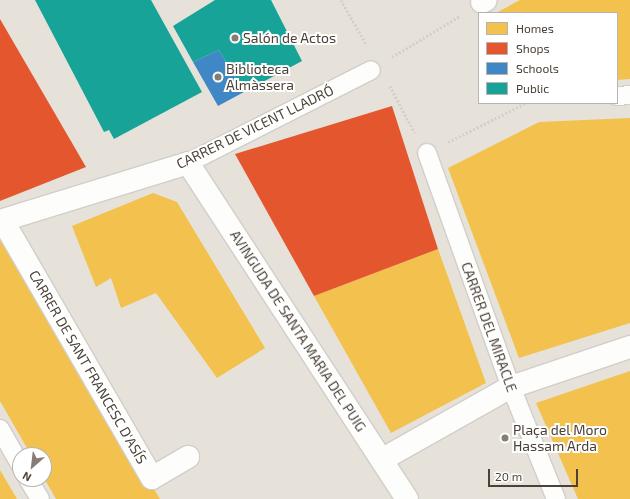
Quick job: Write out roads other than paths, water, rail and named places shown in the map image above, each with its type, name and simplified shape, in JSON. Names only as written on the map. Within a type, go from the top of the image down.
[{"type":"street","name":"CARRER DE VICENT LLADRÓ","points":[[1,221],[188,163],[375,68]]},
{"type":"street","points":[[618,96],[630,95]]},
{"type":"street","name":"CARRER DEL MIRACLE","points":[[427,153],[510,387],[556,499]]},
{"type":"street","name":"AVINGUDA DE SANTA MARIA DEL PUIG","points":[[188,163],[383,459],[406,499]]},
{"type":"street","name":"CARRER DE SANT FRANCESC D'ASÍS","points":[[1,221],[152,478],[188,457]]},
{"type":"street","points":[[383,459],[510,387],[630,347]]},
{"type":"street","points":[[0,429],[12,450]]},
{"type":"street","points":[[33,487],[40,499]]},
{"type":"place","name":"Salón de Actos","points":[[235,38]]},
{"type":"place","name":"Biblioteca Almàssera","points":[[218,77]]},
{"type":"place","name":"Plaça del Moro Hassam Arda","points":[[505,438]]}]
